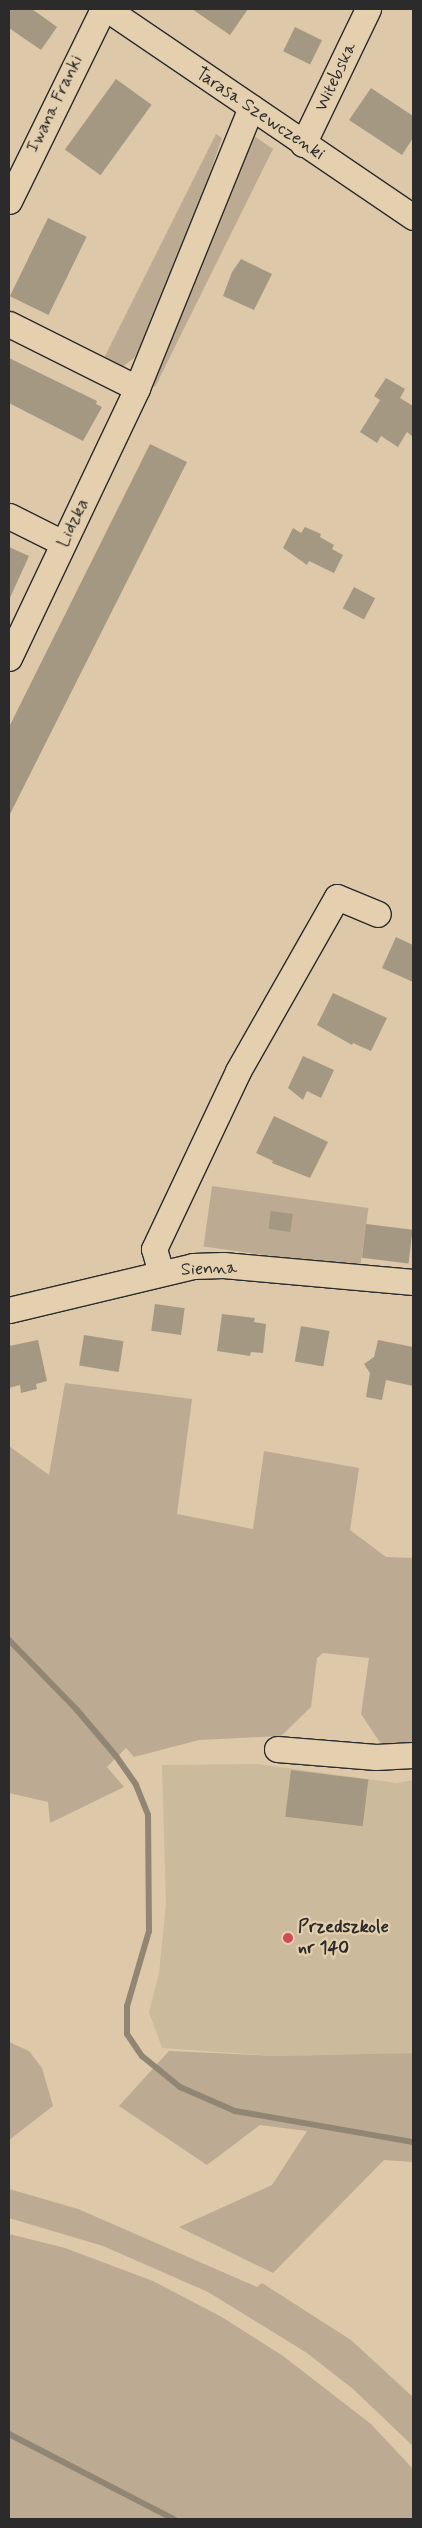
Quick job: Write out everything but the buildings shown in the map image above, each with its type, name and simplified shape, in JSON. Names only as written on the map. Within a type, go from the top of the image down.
[{"type":"street","name":"Iwana Franki","points":[[9,201],[103,9]]},
{"type":"street","name":"Tarasa Szewczenki","points":[[107,9],[413,217]]},
{"type":"street","name":"Witebska","points":[[303,144],[368,9]]},
{"type":"street","name":"Lidzka","points":[[9,658],[138,388],[251,107]]},
{"type":"street","points":[[9,324],[138,388]]},
{"type":"street","points":[[9,516],[63,543]]},
{"type":"street","points":[[161,1272],[154,1250],[229,1089],[337,897],[378,914]]},
{"type":"street","name":"Sienna","points":[[9,1310],[161,1272],[193,1266],[223,1265],[413,1282]]},
{"type":"street","points":[[277,1749],[376,1757],[413,1755]]},
{"type":"shaded area","points":[[216,134],[222,138],[199,205],[205,211],[135,357],[120,369],[103,360]]},
{"type":"shaded area","points":[[251,134],[273,149],[155,387],[150,384]]},
{"type":"shaded area","points":[[212,1186],[368,1208],[360,1268],[204,1246]]},
{"type":"shaded area","points":[[65,1383],[192,1399],[177,1514],[253,1529],[264,1451],[359,1468],[350,1530],[386,1557],[413,1558],[413,1748],[389,1749],[379,1741],[361,1714],[369,1658],[323,1653],[317,1658],[311,1707],[281,1736],[199,1740],[134,1757],[126,1748],[107,1767],[124,1787],[50,1823],[48,1802],[9,1793],[9,1446],[49,1475]]},
{"type":"shaded area","name":"Przedszkole nr 140","points":[[257,1764],[397,1783],[413,1780],[413,2053],[277,2056],[162,2048],[149,2012],[159,1973],[166,1904],[162,1765]]},
{"type":"shaded area","points":[[9,2042],[29,2051],[42,2068],[53,2106],[9,2140]]},
{"type":"shaded area","points":[[169,2051],[277,2056],[413,2053],[413,2162],[384,2160],[273,2273],[179,2227],[272,2185],[307,2131],[260,2125],[207,2165],[119,2106]]},
{"type":"shaded area","points":[[9,2189],[78,2209],[257,2287],[262,2283],[351,2340],[413,2397],[413,2446],[353,2389],[307,2353],[208,2292],[103,2246],[9,2218]]},
{"type":"shaded area","points":[[9,2234],[65,2248],[153,2281],[220,2316],[283,2356],[371,2424],[413,2469],[413,2519],[9,2519]]},
{"type":"waterway","points":[[9,1640],[77,1710],[116,1756],[136,1785],[148,1815],[149,1931],[127,2006],[127,2034],[142,2056],[180,2087],[235,2111],[413,2142]]},
{"type":"waterway","points":[[9,2434],[174,2519]]},
{"type":"place","name":"Przedszkole nr 140","points":[[288,1938]]}]
